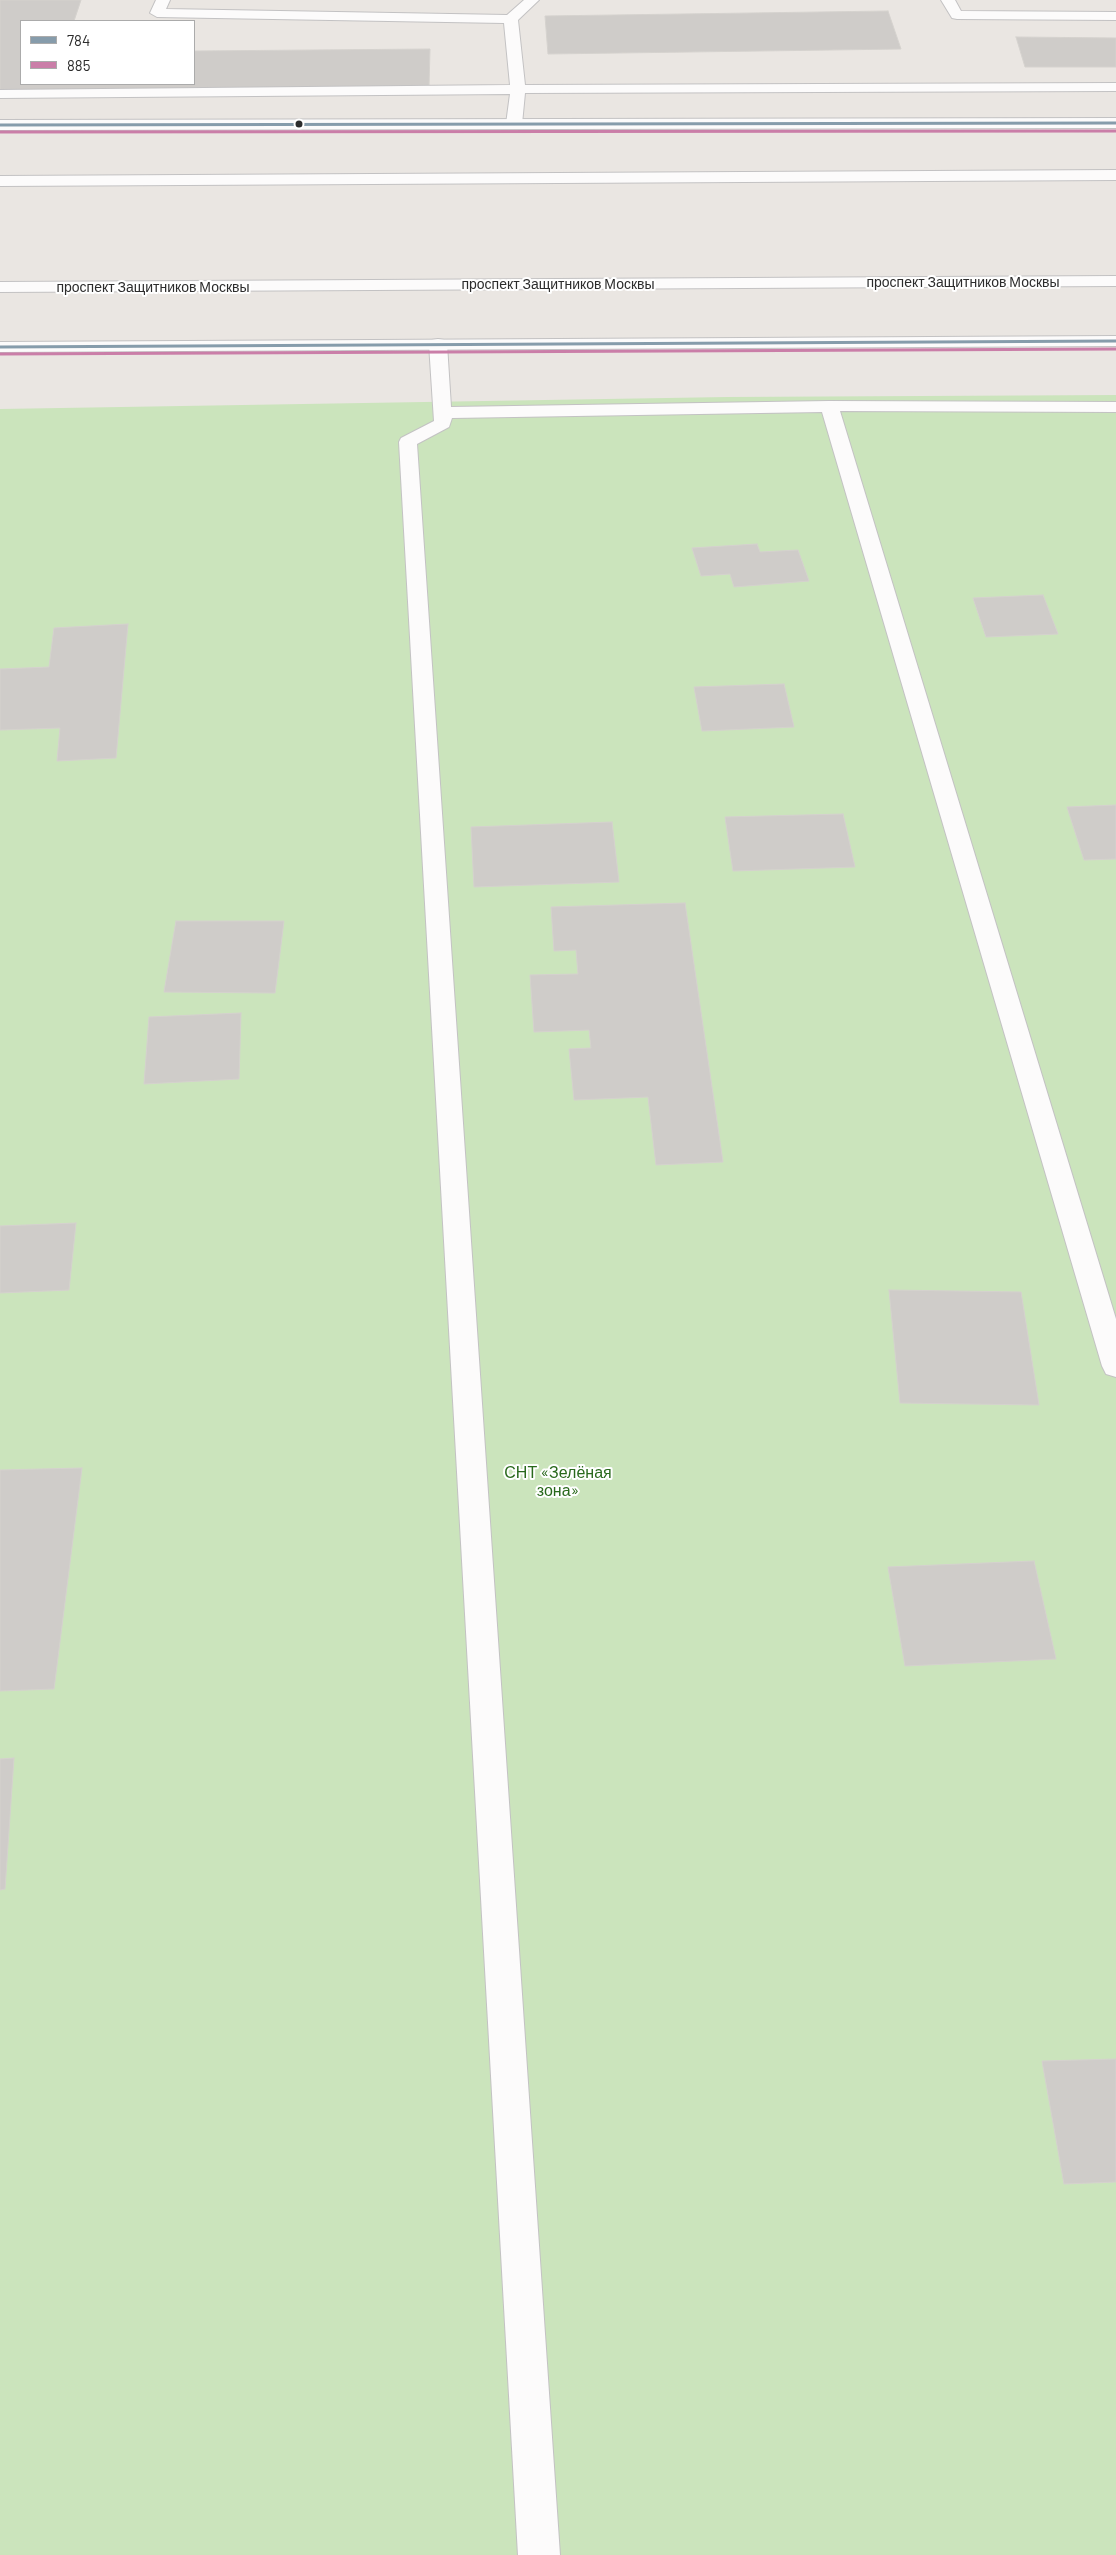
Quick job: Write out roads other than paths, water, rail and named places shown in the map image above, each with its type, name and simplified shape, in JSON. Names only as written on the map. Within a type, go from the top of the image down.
[{"type":"street","points":[[163,0],[157,12],[511,19],[532,0]]},
{"type":"street","points":[[948,0],[957,15],[1116,16]]},
{"type":"street","points":[[511,19],[518,89],[514,124]]},
{"type":"street","points":[[0,94],[518,89],[1116,87]]},
{"type":"street","points":[[0,125],[1116,123]]},
{"type":"street","points":[[0,181],[1116,175]]},
{"type":"street","name":"проспект Защитников Москвы","points":[[0,287],[1116,281]]},
{"type":"street","points":[[0,346],[1116,341]]},
{"type":"street","points":[[438,344],[443,423],[408,442],[538,2555]]},
{"type":"street","points":[[442,413],[829,406],[1116,407]]},
{"type":"street","points":[[829,406],[1116,1366]]},
{"type":"park label","name":"СНТ «Зелёная зона»","points":[[558,1482]]}]
